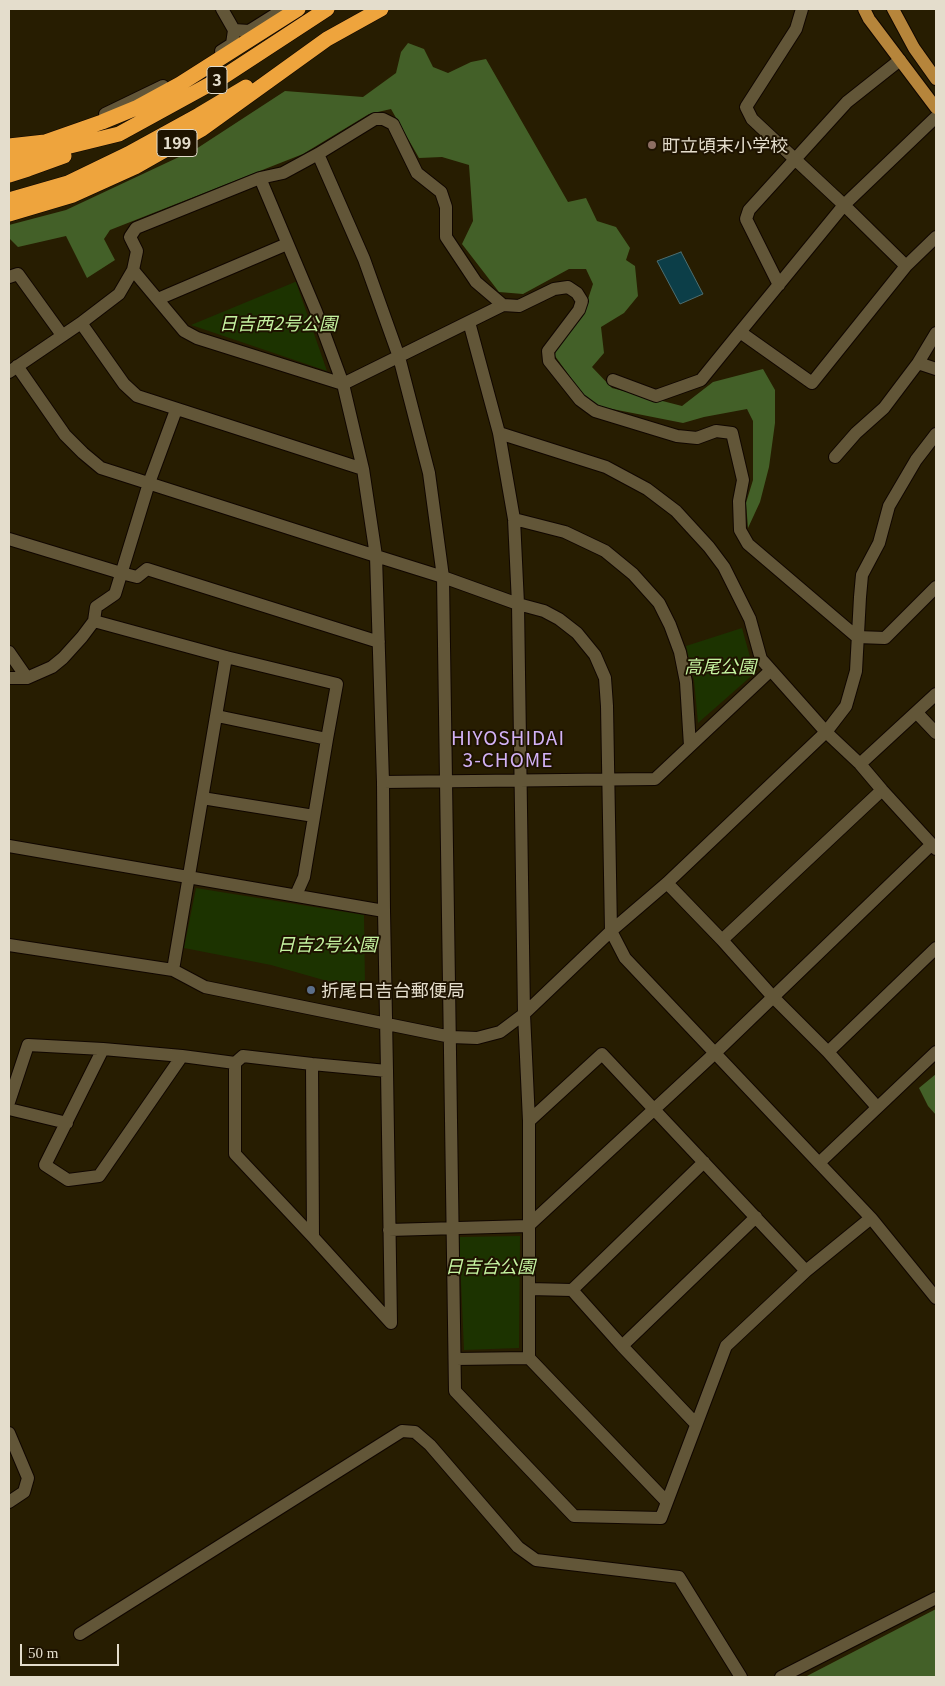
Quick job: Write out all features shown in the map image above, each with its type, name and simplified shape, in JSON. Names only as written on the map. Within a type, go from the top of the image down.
[{"type":"highway","points":[[9,154],[65,136],[136,108],[180,84],[298,9]]},
{"type":"highway","name":"3","points":[[9,161],[119,134],[223,77],[326,9]]},
{"type":"highway","name":"3","points":[[9,200],[68,182],[128,154],[199,115],[327,39],[368,9]]},
{"type":"highway","points":[[327,39],[382,9]]},
{"type":"highway","name":"199","points":[[9,214],[73,195],[135,167],[202,129],[327,39]]},
{"type":"highway","points":[[9,174],[37,166],[119,134]]},
{"type":"highway","points":[[9,146],[45,142]]},
{"type":"main road","points":[[864,9],[936,108]]},
{"type":"main road","points":[[893,9],[914,48],[936,79]]},
{"type":"street","points":[[65,136],[175,80],[232,44],[234,30],[222,9]]},
{"type":"street","points":[[234,30],[249,31],[284,9]]},
{"type":"street","points":[[802,9],[796,29],[746,107],[752,119],[906,266]]},
{"type":"street","points":[[779,285],[746,219],[749,210],[847,102],[900,60]]},
{"type":"street","points":[[613,380],[656,396],[701,380],[844,205],[936,117]]},
{"type":"street","points":[[503,305],[476,282],[446,237],[446,206],[441,192],[417,173],[393,124],[383,119],[375,119],[283,173],[260,178],[136,228],[130,237],[137,252],[133,270],[119,294],[13,369],[65,435],[102,468],[544,611],[559,619],[577,633],[595,655],[605,678],[608,706],[611,931],[625,958],[871,1218],[936,1298]]},
{"type":"street","points":[[318,154],[364,259],[399,356],[429,473],[443,577],[455,1391],[574,1516],[661,1518],[726,1346],[806,1271],[871,1218]]},
{"type":"street","points":[[235,1063],[235,1154],[391,1323],[383,782],[376,556],[363,469],[343,384],[316,311],[260,178]]},
{"type":"street","points":[[740,332],[812,383],[906,266],[936,237]]},
{"type":"street","points":[[158,299],[287,244]]},
{"type":"street","points":[[133,270],[184,331],[198,338],[343,384],[503,305],[519,306],[554,289],[568,287],[577,293],[582,302],[579,310],[548,351],[548,356],[549,361],[580,400],[595,411],[677,436],[697,438],[716,431],[732,433],[743,480],[739,501],[740,530],[748,544],[858,637],[885,638],[936,587]]},
{"type":"street","points":[[9,277],[18,274],[62,335]]},
{"type":"street","points":[[81,322],[124,384],[137,396],[363,469]]},
{"type":"street","points":[[470,322],[499,433],[514,519],[518,604],[524,1014],[529,1121],[529,1358],[666,1501]]},
{"type":"street","points":[[835,457],[856,433],[884,408],[918,363],[936,333]]},
{"type":"street","points":[[918,363],[936,369]]},
{"type":"street","points":[[9,678],[27,678],[52,667],[63,658],[94,621],[96,607],[115,594],[149,483],[176,410]]},
{"type":"street","points":[[389,1230],[528,1226],[934,846],[860,764],[826,732],[770,671],[761,658],[750,619],[724,567],[709,547],[676,511],[647,489],[606,467],[499,433]]},
{"type":"street","points":[[9,945],[173,970],[205,987],[451,1037],[477,1038],[500,1032],[524,1014],[611,931],[667,882],[826,732],[846,706],[856,671],[862,575],[879,543],[888,506],[916,460],[936,434]]},
{"type":"street","points":[[514,519],[565,532],[605,551],[633,574],[659,603],[680,652],[686,682],[690,746]]},
{"type":"street","points":[[9,539],[137,577],[147,569],[378,642]]},
{"type":"street","points":[[94,621],[226,657],[337,684],[304,877],[296,895]]},
{"type":"street","points":[[9,652],[27,678]]},
{"type":"street","points":[[173,970],[226,657]]},
{"type":"street","points":[[383,782],[655,779],[770,671]]},
{"type":"street","points":[[860,764],[936,694]]},
{"type":"street","points":[[917,713],[936,733]]},
{"type":"street","points":[[217,716],[327,739]]},
{"type":"street","points":[[722,940],[882,790]]},
{"type":"street","points":[[202,798],[314,816]]},
{"type":"street","points":[[9,846],[384,911]]},
{"type":"street","points":[[667,882],[773,997],[828,1052],[877,1107]]},
{"type":"street","points":[[828,1052],[936,948]]},
{"type":"street","points":[[9,1102],[28,1045],[103,1049],[235,1063],[243,1056],[388,1071]]},
{"type":"street","points":[[103,1049],[45,1165],[68,1180],[99,1176],[182,1056]]},
{"type":"street","points":[[819,1163],[936,1052]]},
{"type":"street","points":[[529,1121],[602,1054],[806,1271]]},
{"type":"street","points":[[312,1064],[313,1237]]},
{"type":"street","points":[[9,1109],[67,1123]]},
{"type":"street","points":[[529,1289],[572,1290],[704,1162]]},
{"type":"street","points":[[622,1346],[756,1217]]},
{"type":"street","points":[[572,1290],[696,1424]]},
{"type":"street","points":[[455,1359],[529,1358]]},
{"type":"street","points":[[80,1634],[402,1431],[415,1432],[430,1445],[518,1547],[536,1560],[679,1577],[742,1677]]},
{"type":"street","points":[[9,1434],[28,1478],[24,1492],[9,1502]]},
{"type":"street","points":[[781,1677],[936,1598]]},
{"type":"green space","points":[[408,43],[424,49],[433,67],[448,73],[471,62],[486,59],[568,202],[586,198],[597,221],[616,227],[630,248],[626,260],[635,266],[638,296],[624,313],[601,327],[604,353],[592,367],[612,388],[682,406],[713,382],[763,369],[775,390],[775,423],[769,467],[760,502],[748,528],[746,503],[753,480],[753,421],[747,409],[683,423],[597,406],[584,396],[555,356],[556,347],[582,317],[593,284],[586,269],[569,269],[523,294],[499,292],[462,244],[473,221],[469,165],[442,157],[419,158],[391,109],[369,114],[303,154],[110,230],[104,239],[115,260],[87,278],[66,236],[18,247],[9,238],[9,225],[66,210],[196,149],[285,91],[363,97],[396,73],[401,52]]},
{"type":"green space","name":"日吉西2号公園","points":[[295,282],[327,371],[191,325]]},
{"type":"green space","name":"高尾公園","points":[[742,628],[756,672],[698,723],[694,680],[686,646]]},
{"type":"green space","name":"日吉2号公園","points":[[196,888],[364,915],[365,986],[327,981],[271,965],[184,948]]},
{"type":"green space","points":[[936,1074],[936,1115],[928,1106],[919,1088]]},
{"type":"green space","name":"日吉台公園","points":[[520,1236],[519,1348],[464,1350],[459,1237]]},
{"type":"green space","points":[[936,1609],[936,1677],[805,1677]]},
{"type":"water","points":[[681,252],[703,294],[680,304],[657,261]]},
{"type":"place","name":"町立頃末小学校","points":[[652,145]]},
{"type":"place","name":"折尾日吉台郵便局","points":[[311,990]]},
{"type":"district","name":"HIYOSHIDAI 3-CHOME","points":[[508,749]]}]
